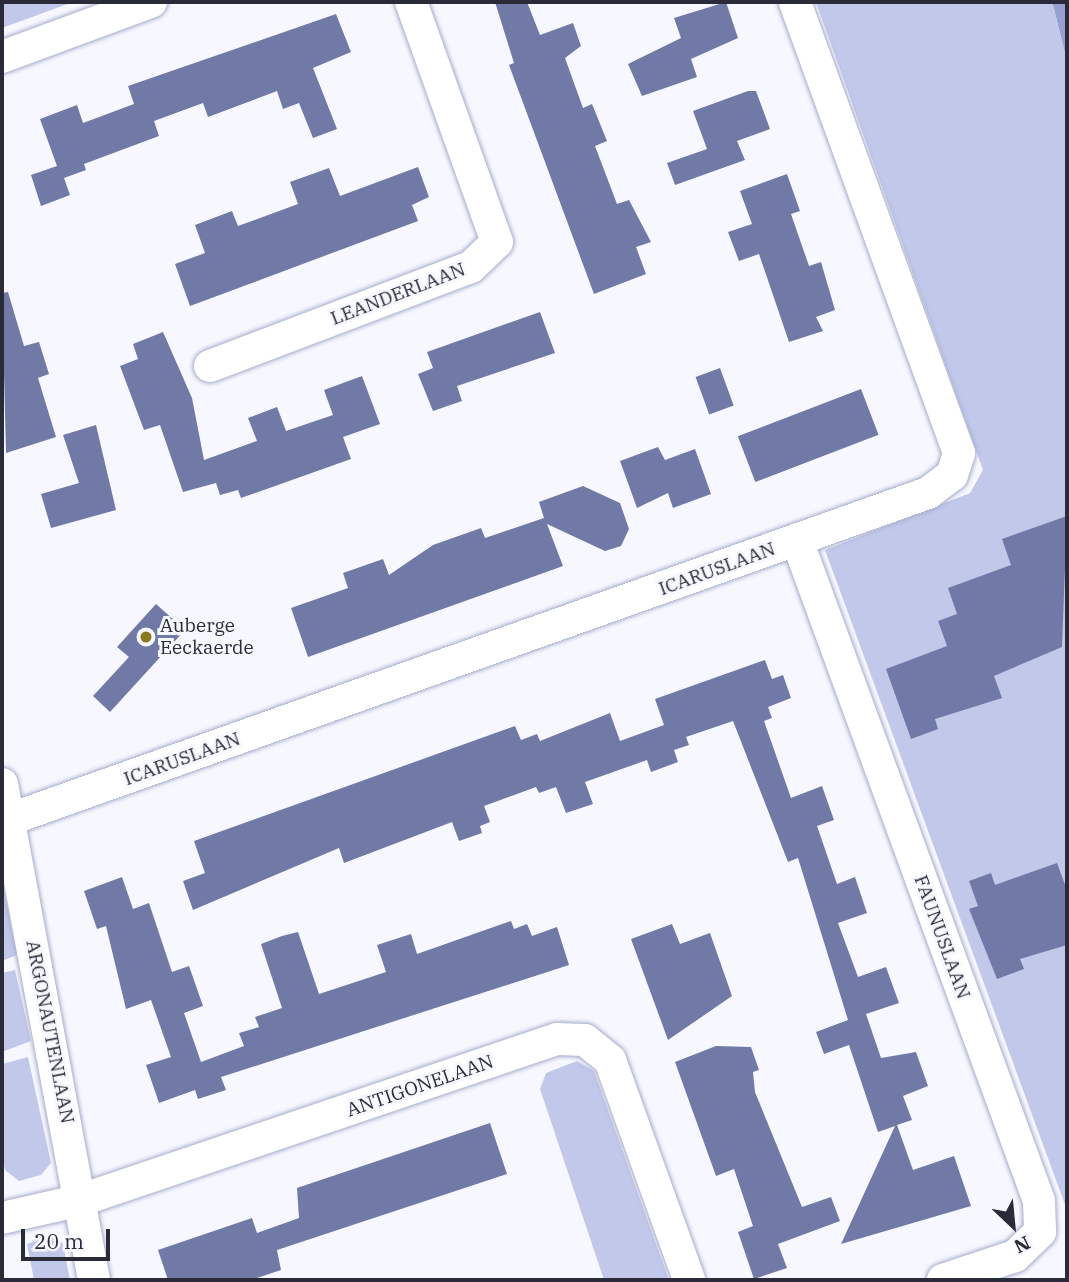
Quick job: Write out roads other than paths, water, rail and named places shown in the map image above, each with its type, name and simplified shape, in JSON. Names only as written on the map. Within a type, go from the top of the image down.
[{"type":"street","points":[[2,57],[151,2]]},
{"type":"street","name":"LEANDERLAAN","points":[[210,366],[471,267],[496,242],[411,2]]},
{"type":"street","name":"ICARUSLAAN","points":[[6,822],[928,493],[952,475],[960,453],[795,2]]},
{"type":"street","name":"FAUNUSLAAN","points":[[797,540],[1039,1201],[1040,1232],[1015,1256],[943,1280]]},
{"type":"street","name":"ARGONAUTENLAAN","points":[[2,784],[6,822],[81,1200],[94,1280]]},
{"type":"street","name":"ANTIGONELAAN","points":[[2,1218],[81,1200],[557,1039],[585,1040],[610,1060],[690,1280]]},
{"type":"place","name":"Auberge Eeckaerde","points":[[146,637]]}]
